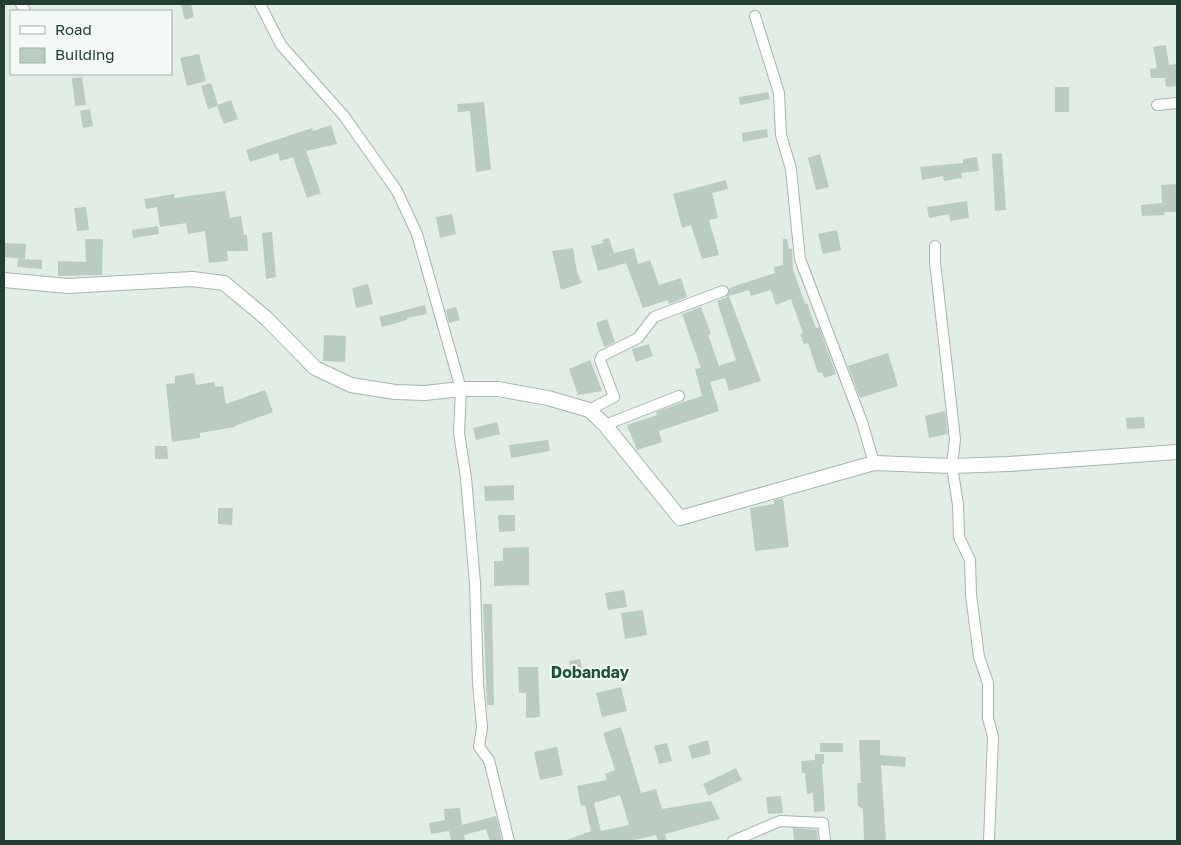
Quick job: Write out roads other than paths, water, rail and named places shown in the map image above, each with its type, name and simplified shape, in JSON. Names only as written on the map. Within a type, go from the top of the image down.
[{"type":"street","points":[[260,4],[281,45],[344,116],[397,191],[417,234],[461,389],[459,433],[466,478],[475,583],[478,683],[482,727],[478,746],[489,760],[508,841]]},
{"type":"street","points":[[755,16],[779,93],[781,135],[791,169],[800,259],[862,422],[874,463]]},
{"type":"street","points":[[1157,105],[1177,103]]},
{"type":"street","points":[[935,246],[935,262],[955,439],[952,466],[958,505],[959,537],[970,560],[970,595],[978,657],[988,683],[988,718],[993,737],[989,841]]},
{"type":"street","points":[[4,280],[68,286],[192,279],[224,283],[266,318],[315,368],[351,386],[394,392],[425,393],[461,389],[498,389],[548,398],[589,410],[604,425],[680,518],[750,496],[874,463],[952,466],[1177,452]]},
{"type":"street","points":[[589,410],[614,397],[600,360],[602,356],[638,338],[654,318],[723,291]]},
{"type":"street","points":[[604,425],[679,396]]},
{"type":"street","points":[[733,841],[780,821],[823,823],[825,841]]},
{"type":"district","name":"Dobanday","points":[[590,672]]}]
